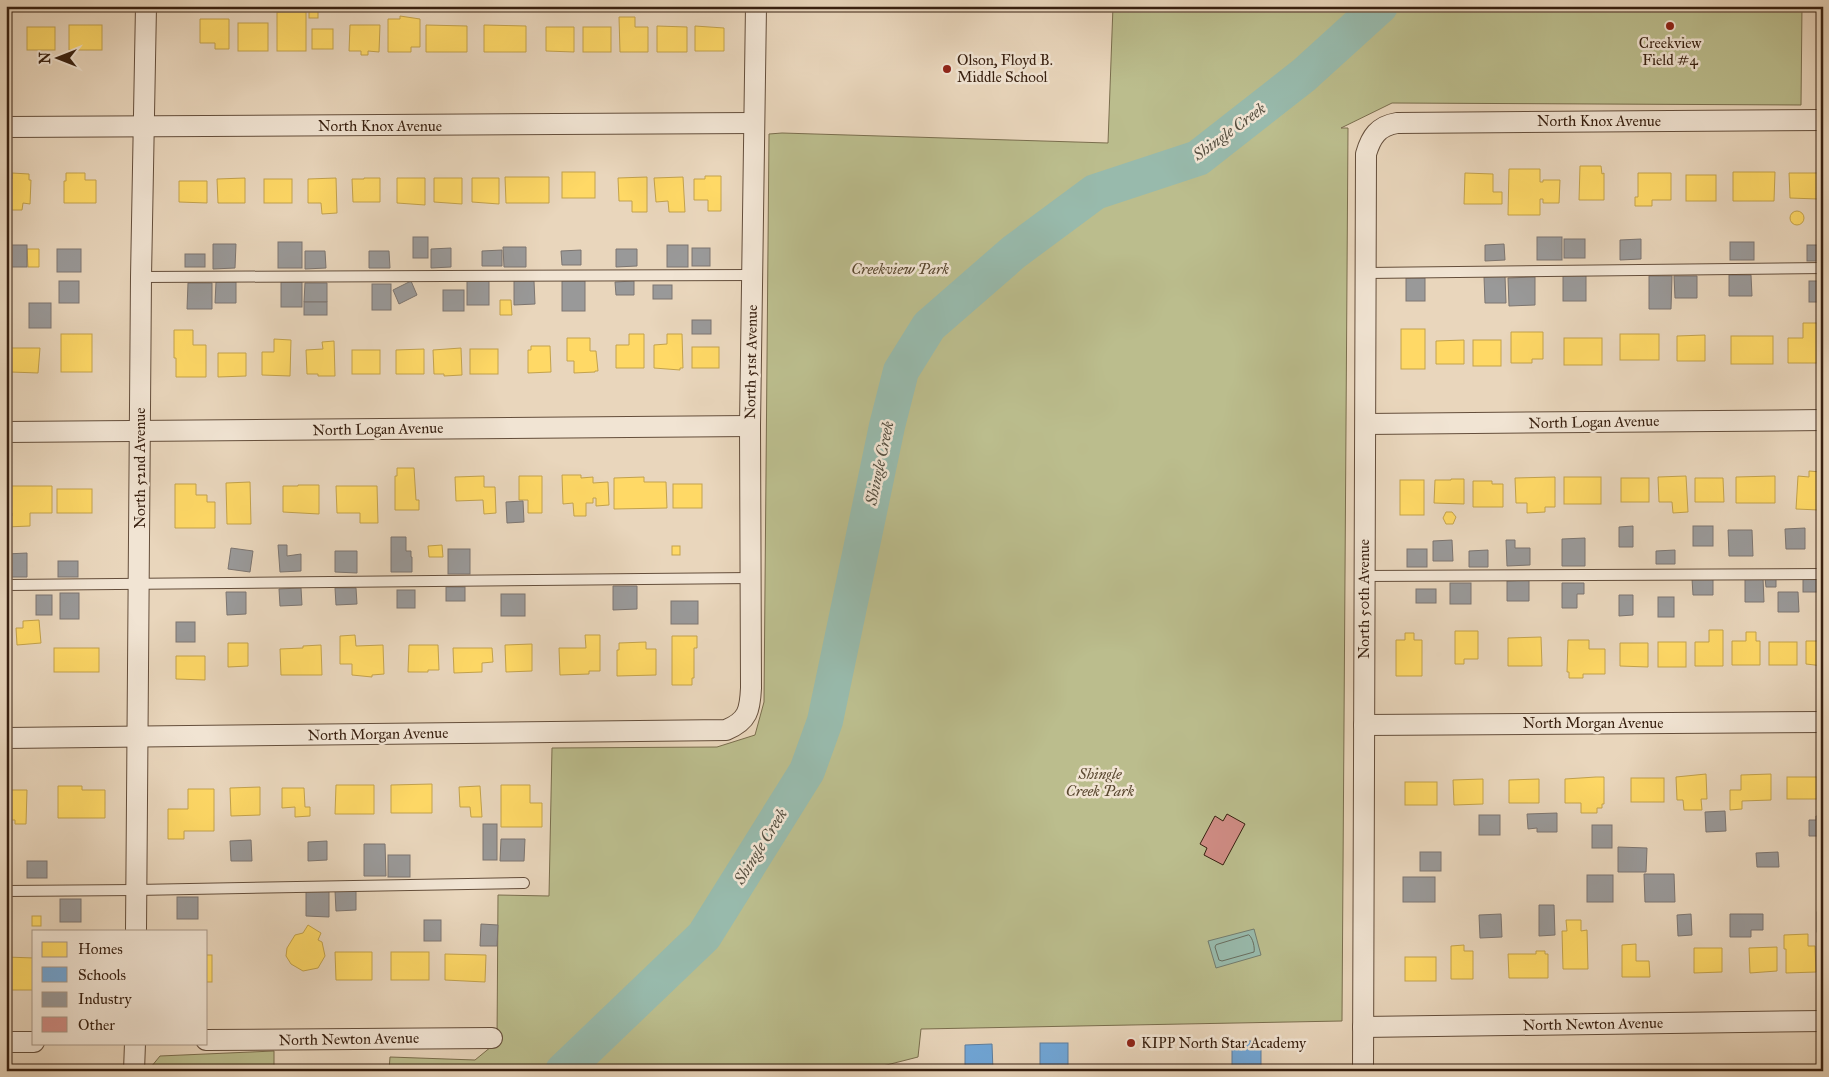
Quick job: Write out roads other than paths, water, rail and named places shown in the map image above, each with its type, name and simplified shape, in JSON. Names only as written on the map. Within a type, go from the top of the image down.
[{"type":"street","name":"North 52nd Avenue","points":[[136,930],[141,277],[146,6]]},
{"type":"street","name":"North 51st Avenue","points":[[745,717],[750,704],[752,578],[750,426],[756,6]]},
{"type":"street","name":"North Knox Avenue","points":[[1378,130],[1388,124],[1397,123],[1823,120]]},
{"type":"street","name":"North Knox Avenue","points":[[6,127],[754,123]]},
{"type":"street","name":"North 50th Avenue","points":[[1363,1071],[1366,154],[1370,139],[1378,130]]},
{"type":"street","name":"North Logan Avenue","points":[[1366,424],[1823,420]]},
{"type":"street","name":"North Logan Avenue","points":[[6,432],[750,426]]},
{"type":"street","name":"North Morgan Avenue","points":[[6,738],[726,730],[739,725],[745,717]]},
{"type":"street","name":"North Morgan Avenue","points":[[1364,725],[1823,722]]},
{"type":"street","name":"North Newton Avenue","points":[[1363,1027],[1823,1021]]},
{"type":"street","name":"North Newton Avenue","points":[[208,1040],[492,1038]]},
{"type":"street","points":[[6,1042],[32,1042]]},
{"type":"street","points":[[134,1071],[135,1044]]},
{"type":"lane","points":[[1366,273],[1823,268]]},
{"type":"lane","points":[[141,277],[753,275]]},
{"type":"lane","points":[[1364,576],[1823,574]]},
{"type":"lane","points":[[6,585],[752,578]]},
{"type":"lane","points":[[6,891],[524,882]]},
{"type":"water","points":[[1254,929],[1261,955],[1216,968],[1208,941]]},
{"type":"waterway","name":"Shingle Creek","points":[[563,1071],[704,936],[807,771],[825,721],[887,426],[901,371],[929,326],[1014,252],[1095,192],[1198,158],[1304,75],[1380,6]]},
{"type":"place","name":"Creekview Field #4","points":[[1670,26]]},
{"type":"place","name":"Olson, Floyd B. Middle School","points":[[947,69]]},
{"type":"place","name":"KIPP North Star Academy","points":[[1131,1043]]},
{"type":"park label","name":"Creekview Park","points":[[900,269]]},
{"type":"park label","name":"Shingle Creek Park","points":[[1100,782]]}]
